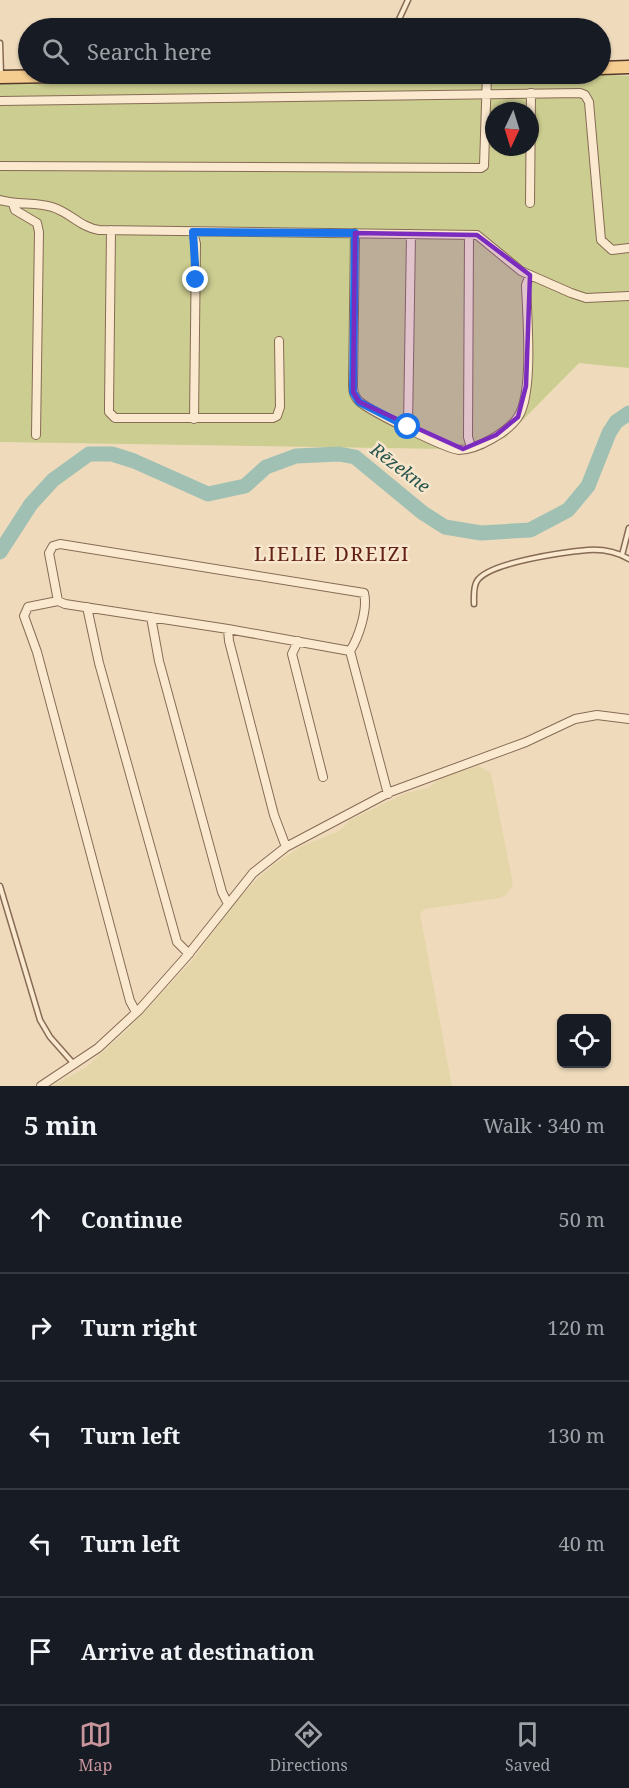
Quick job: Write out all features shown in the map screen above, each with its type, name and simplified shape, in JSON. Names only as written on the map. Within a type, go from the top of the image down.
[{"type":"main road","points":[[611,68],[629,67]]},
{"type":"main road","points":[[1,77],[18,77]]},
{"type":"street","points":[[0,166],[481,168],[484,166],[486,84]]},
{"type":"street","points":[[530,203],[531,93]]},
{"type":"street","points":[[0,101],[580,93],[588,98],[601,240],[612,250],[629,248]]},
{"type":"street","points":[[0,200],[13,204],[50,206],[70,214],[77,223],[89,229],[477,235],[487,241],[521,272],[586,298],[629,296]]},
{"type":"street","points":[[13,204],[15,210],[34,219],[39,232],[36,435]]},
{"type":"street","points":[[111,230],[109,412],[115,418],[265,419],[278,416],[280,407],[279,341]]},
{"type":"street","points":[[193,232],[196,244],[194,419]]},
{"type":"street","points":[[355,233],[353,392],[359,402],[457,450],[471,447],[509,426],[521,409],[526,386],[526,285],[530,275]]},
{"type":"street","points":[[408,427],[411,234]]},
{"type":"street","points":[[469,235],[468,437],[471,447]]},
{"type":"street","points":[[58,601],[49,553],[53,546],[60,544],[364,592],[363,610],[356,643],[350,651]]},
{"type":"street","points":[[136,1012],[130,1001],[37,652],[24,616],[28,607],[58,601],[298,640],[350,651]]},
{"type":"street","points":[[87,607],[99,663],[177,942],[189,954]]},
{"type":"street","points":[[151,617],[159,661],[222,892],[227,902]]},
{"type":"street","points":[[228,629],[254,740],[286,847]]},
{"type":"street","points":[[298,640],[292,654],[323,777]]},
{"type":"street","points":[[350,651],[388,794]]},
{"type":"street","points":[[41,1086],[98,1048],[136,1012],[189,954],[227,902],[253,873],[286,847],[388,794],[526,742],[575,719],[597,715],[629,719]]},
{"type":"lane","points":[[400,18],[408,0]]},
{"type":"lane","points":[[0,43],[1,77]]},
{"type":"lane","points":[[622,555],[629,528]]},
{"type":"lane","points":[[474,604],[477,581],[483,575],[524,558],[589,550],[622,555],[629,559]]},
{"type":"lane","points":[[0,886],[40,1020],[50,1037],[73,1063]]},
{"type":"highlighted area","points":[[355,233],[477,235],[530,275],[526,386],[518,417],[496,435],[463,449],[359,402],[353,392]]},
{"type":"shaded area","points":[[478,766],[491,773],[513,884],[507,894],[500,898],[425,909],[420,914],[452,1086],[51,1086],[85,1068],[127,1030],[191,962],[234,904],[258,878],[276,863],[302,846],[339,831],[350,820],[406,793],[428,788],[441,778]]},
{"type":"green space","points":[[611,75],[629,76],[629,368],[579,363],[505,438],[448,449],[0,442],[0,84],[611,84]]},
{"type":"waterway","name":"Rēzekne","points":[[0,552],[31,504],[53,480],[89,454],[112,454],[134,461],[208,494],[245,486],[266,467],[296,456],[339,454],[355,457],[423,513],[445,527],[481,533],[530,530],[568,510],[588,486],[609,433],[616,422],[629,413]]},
{"type":"district","name":"LIELIE DREIZI","points":[[332,554]]},
{"type":"route","points":[[196,280],[196,244],[193,232],[355,233],[353,392],[359,402],[408,427]]}]
